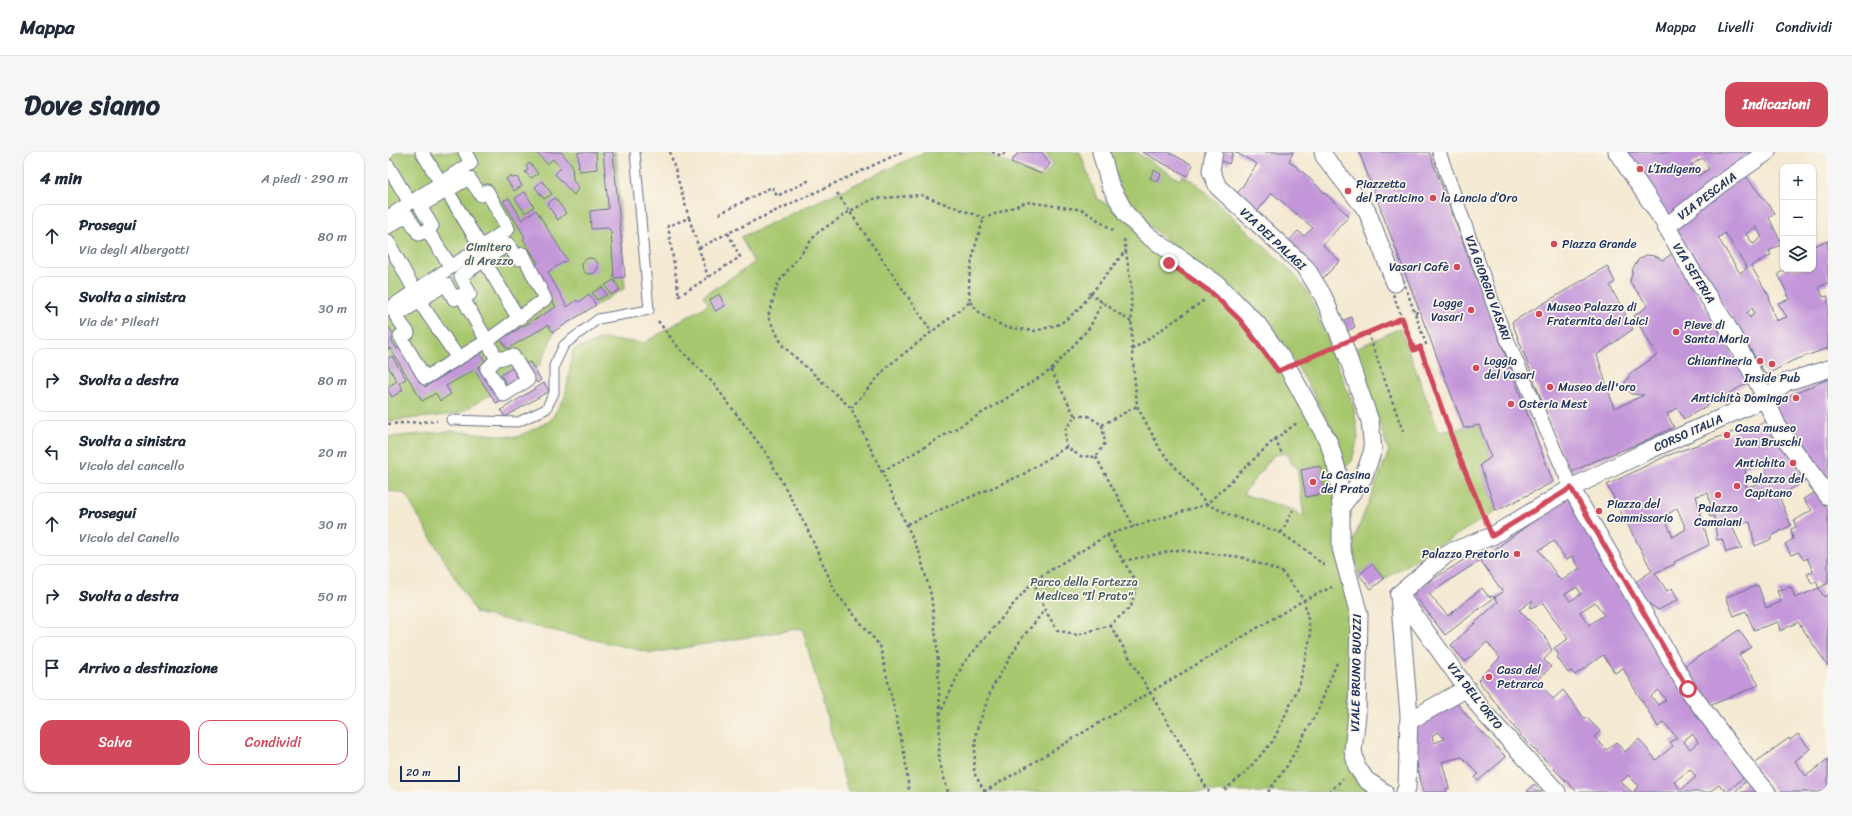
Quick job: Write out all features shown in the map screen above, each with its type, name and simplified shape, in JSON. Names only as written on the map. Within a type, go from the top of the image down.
[{"type":"street","points":[[422,152],[444,187],[518,318]]},
{"type":"street","points":[[388,227],[407,215],[419,234],[432,226],[420,206],[471,163],[465,152]]},
{"type":"street","name":"VIALE BRUNO BUOZZI","points":[[1101,152],[1110,185],[1126,214],[1147,235],[1217,284],[1258,326],[1287,366],[1329,443],[1338,473],[1341,508],[1341,548],[1359,615],[1357,714],[1353,752],[1357,767],[1366,780],[1384,792]]},
{"type":"street","name":"VIA DEI PALAGI","points":[[1214,152],[1211,171],[1218,188],[1306,268],[1323,296],[1346,342],[1370,421],[1372,450],[1363,478],[1341,508]]},
{"type":"street","points":[[1323,152],[1324,156],[1368,211],[1395,283]]},
{"type":"street","name":"VIA GIORGIO VASARI","points":[[1439,152],[1500,322],[1571,488]]},
{"type":"street","name":"VIA SETERIA","points":[[1617,152],[1666,227],[1697,280],[1726,324],[1766,398],[1780,431],[1828,496]]},
{"type":"street","name":"VIA PESCAIA","points":[[1666,227],[1719,185],[1767,152]]},
{"type":"street","points":[[388,166],[410,203]]},
{"type":"street","points":[[388,217],[410,203],[444,187],[468,178],[481,194],[487,191],[508,229],[460,276],[470,294],[463,299]]},
{"type":"street","points":[[427,230],[451,267]]},
{"type":"street","points":[[388,242],[417,296],[458,358]]},
{"type":"street","points":[[508,244],[518,259],[523,254],[545,299],[488,341],[425,378],[400,336],[408,333],[396,316],[451,267],[508,244]]},
{"type":"street","points":[[388,309],[446,284],[454,299],[460,294],[497,359]]},
{"type":"street","name":"CORSO ITALIA","points":[[1399,594],[1448,553],[1492,536],[1571,488],[1645,452],[1766,398],[1786,382],[1828,369]]},
{"type":"street","points":[[1571,488],[1688,689],[1749,771],[1767,792]]},
{"type":"street","points":[[1399,594],[1409,721],[1407,788],[1405,792]]},
{"type":"street","name":"VIA DELL'ORTO","points":[[1399,594],[1485,714],[1558,792]]},
{"type":"street","points":[[1409,721],[1467,688]]},
{"type":"lane","points":[[451,420],[518,422],[546,409],[554,393],[554,366],[564,345],[598,319],[649,310],[635,152]]},
{"type":"path","points":[[670,152],[708,277]]},
{"type":"path","points":[[699,248],[902,152]]},
{"type":"path","points":[[992,152],[1002,156],[1005,152]]},
{"type":"path","points":[[719,214],[772,187],[777,196],[810,180]]},
{"type":"path","points":[[837,193],[932,332]]},
{"type":"path","points":[[948,792],[939,760],[940,714],[937,646],[931,595],[919,552],[851,408],[783,346],[768,317],[778,283],[817,233],[850,210],[873,199],[921,195],[984,218],[1027,202],[1083,210],[1118,233]]},
{"type":"path","points":[[689,218],[668,226],[679,296],[740,257],[728,233]]},
{"type":"path","points":[[984,218],[973,251],[968,286],[970,302],[982,315],[1005,327],[1035,331],[1060,324],[1078,310],[1089,294],[1126,250]]},
{"type":"path","points":[[1130,241],[1124,237],[1131,285],[1132,350],[1137,406],[1160,449],[1207,504],[1230,515],[1281,533],[1306,550],[1331,571]]},
{"type":"path","points":[[1089,294],[1131,322]]},
{"type":"path","points":[[1132,350],[1207,298]]},
{"type":"path","points":[[851,408],[888,366],[970,302]]},
{"type":"path","points":[[882,472],[999,403],[1051,370],[1090,327],[1102,302]]},
{"type":"path","points":[[1398,310],[1414,350],[1426,344],[1411,304]]},
{"type":"path","points":[[649,310],[678,347],[713,383],[766,453],[805,524],[836,593],[880,646],[905,758],[909,792]]},
{"type":"path","points":[[1415,313],[1420,311]]},
{"type":"path","points":[[1287,366],[1402,318]]},
{"type":"path","points":[[1368,333],[1403,431]]},
{"type":"path","points":[[1420,347],[1458,454],[1492,536]]},
{"type":"path","points":[[1051,370],[1075,416]]},
{"type":"path","points":[[1102,425],[1137,406]]},
{"type":"path","points":[[1075,416],[1088,416],[1102,425],[1106,443],[1096,457]]},
{"type":"path","points":[[1066,447],[1065,430],[1075,416]]},
{"type":"path","points":[[388,424],[451,420]]},
{"type":"path","points":[[940,714],[963,664],[1033,581],[1107,535],[1207,504],[1275,439],[1300,421]]},
{"type":"path","points":[[1275,439],[1282,454]]},
{"type":"path","points":[[1066,447],[1080,456],[1096,457]]},
{"type":"path","points":[[906,524],[1022,475],[1066,447]]},
{"type":"path","points":[[1096,457],[1134,527]]},
{"type":"path","points":[[1281,533],[1293,510]]},
{"type":"path","points":[[1033,581],[1045,610],[1057,630],[1077,635],[1110,625],[1131,606],[1137,583],[1107,535]]},
{"type":"path","points":[[1123,560],[1177,550],[1241,557],[1282,572],[1304,600],[1311,634],[1299,686],[1272,741],[1244,774],[1222,792]]},
{"type":"path","points":[[1045,610],[1021,639],[992,688],[976,732],[974,773],[984,792],[1304,600],[1336,585]]},
{"type":"path","points":[[1110,625],[1209,792]]},
{"type":"path","points":[[1268,792],[1287,766],[1318,710],[1338,659]]},
{"type":"green space","name":"Cimitero di Arezzo","points":[[388,152],[616,152],[625,288],[555,330],[540,365],[458,414],[388,421]]},
{"type":"green space","name":"Parco della Fortezza Medicea \"Il Prato\"","points":[[925,152],[983,152],[1042,178],[1053,164],[1045,152],[1080,152],[1097,199],[1126,214],[1258,325],[1329,443],[1359,615],[1353,751],[1376,792],[848,792],[802,628],[652,653],[476,613],[405,494],[388,490],[388,437],[454,431],[517,437],[550,421],[565,397],[573,350],[602,339],[644,343],[709,304],[703,296],[754,263],[741,237]],"holes":[[[1287,453],[1292,464],[1297,466],[1304,517],[1293,510],[1243,494],[1274,455]],[[1320,466],[1326,493],[1307,497],[1301,470]]]},
{"type":"green space","points":[[1109,152],[1136,152],[1180,180],[1183,175],[1195,182],[1294,274],[1310,296],[1354,407],[1358,437],[1352,461],[1345,468],[1337,439],[1311,390],[1299,369],[1266,321],[1154,230],[1132,210],[1118,183]]},
{"type":"green space","points":[[1400,328],[1439,432],[1479,425],[1491,457],[1480,465],[1496,511],[1384,579],[1372,565],[1359,575],[1352,544],[1389,451],[1353,350]]},
{"type":"building","points":[[536,152],[561,152],[572,165],[573,181],[579,187],[574,195],[555,174],[561,168],[553,159],[547,164]]},
{"type":"building","points":[[578,152],[596,152],[597,169],[579,171]]},
{"type":"building","points":[[603,152],[613,152],[625,277],[614,278],[611,231],[608,228],[591,229],[590,211],[608,209]]},
{"type":"building","points":[[1019,152],[1042,152],[1050,164],[1042,174],[1011,162]]},
{"type":"building","points":[[1142,152],[1168,152],[1193,165],[1187,176]]},
{"type":"building","points":[[1218,152],[1233,152],[1229,164],[1215,159]]},
{"type":"building","points":[[1235,152],[1293,152],[1289,161],[1305,174],[1349,216],[1323,245],[1340,261],[1322,279],[1286,244],[1298,231],[1304,236],[1313,228],[1272,193],[1256,213],[1236,196],[1257,164]]},
{"type":"building","name":"Loggia del Vasari","points":[[1359,152],[1429,152],[1553,482],[1496,511],[1480,465],[1491,457],[1479,425],[1464,428]]},
{"type":"building","points":[[1621,152],[1759,152],[1666,223]],"holes":[[[1702,158],[1709,169],[1698,176],[1691,165]]]},
{"type":"building","points":[[530,163],[538,174],[531,178],[525,172],[528,170],[526,166]]},
{"type":"building","points":[[1154,170],[1161,174],[1158,182],[1150,178]]},
{"type":"building","points":[[1744,174],[1775,213],[1769,218],[1780,240],[1780,245],[1769,251],[1771,255],[1751,266],[1769,296],[1776,321],[1787,317],[1778,303],[1790,299],[1778,274],[1781,272],[1816,272],[1816,245],[1828,241],[1828,283],[1819,287],[1823,297],[1828,296],[1828,348],[1792,361],[1766,375],[1733,320],[1672,229]],"holes":[[[1756,227],[1762,237],[1753,244],[1746,234]],[[1725,233],[1747,268],[1740,273],[1718,238]],[[1752,307],[1754,313],[1750,318],[1747,313]]]},
{"type":"building","points":[[510,176],[513,178],[517,177],[522,186],[514,191],[506,179]]},
{"type":"building","points":[[542,181],[552,194],[544,199],[535,187]]},
{"type":"building","points":[[525,192],[534,207],[525,213],[515,198]]},
{"type":"building","points":[[509,198],[522,220],[536,210],[567,260],[548,272],[567,307],[577,300],[579,302],[589,294],[596,305],[553,332],[548,325],[507,349],[501,339],[556,307],[532,266],[538,263],[523,239],[525,237],[503,201]]},
{"type":"building","points":[[555,198],[566,213],[558,220],[547,204]]},
{"type":"building","points":[[1673,253],[1749,382],[1684,419],[1677,408],[1667,414],[1674,427],[1569,473],[1512,322],[1607,266],[1615,282],[1610,286],[1633,329],[1597,355],[1614,408],[1622,405],[1644,395],[1631,394],[1624,384],[1631,373],[1657,355],[1634,316],[1648,306],[1630,282],[1633,268],[1638,260],[1646,255],[1655,256],[1663,260]]},
{"type":"building","points":[[590,258],[597,263],[598,266],[593,273],[590,274],[583,269],[582,266],[587,259]]},
{"type":"building","points":[[614,280],[620,290],[611,295],[605,285]]},
{"type":"building","points":[[602,287],[607,295],[597,300],[592,293]]},
{"type":"building","points":[[719,294],[725,306],[715,311],[710,300]]},
{"type":"building","points":[[1351,317],[1355,327],[1347,331],[1342,321]]},
{"type":"building","points":[[388,326],[395,337],[391,340],[397,349],[401,347],[425,387],[480,353],[486,363],[478,367],[486,380],[503,399],[496,403],[474,370],[446,386],[451,394],[440,401],[436,393],[422,401],[390,348],[388,350]]},
{"type":"building","points":[[392,356],[406,379],[399,383],[403,390],[392,397],[388,391],[388,387],[397,381],[388,366],[388,358]]},
{"type":"building","points":[[530,362],[541,380],[537,383],[525,364]]},
{"type":"building","points":[[512,368],[518,379],[507,385],[501,375]]},
{"type":"building","points":[[1828,379],[1828,483],[1794,444],[1772,404]]},
{"type":"building","points":[[544,383],[549,391],[505,417],[501,410]]},
{"type":"building","points":[[1766,421],[1807,480],[1779,496],[1791,525],[1770,537],[1772,539],[1755,546],[1750,522],[1732,526],[1742,548],[1726,552],[1722,539],[1717,540],[1714,516],[1710,517],[1708,509],[1711,508],[1708,493],[1696,496],[1709,545],[1674,562],[1675,564],[1655,573],[1667,591],[1672,588],[1678,600],[1658,610],[1646,601],[1634,583],[1652,571],[1607,485],[1666,456],[1747,427],[1750,430]],"holes":[[[1762,461],[1770,481],[1746,487],[1745,467]],[[1677,508],[1686,529],[1673,537],[1664,517]]]},
{"type":"building","name":"La Casina del Prato","points":[[1320,466],[1326,493],[1306,497],[1301,470]]},
{"type":"building","points":[[1816,492],[1828,510],[1828,583],[1819,588],[1816,581],[1812,584],[1807,574],[1813,571],[1807,558],[1804,560],[1798,552],[1791,555],[1785,544],[1793,539],[1791,529],[1796,527],[1794,521],[1812,510],[1803,499]]},
{"type":"building","points":[[1568,496],[1746,775],[1727,792],[1719,785],[1709,792],[1633,792],[1639,786],[1628,775],[1621,782],[1632,792],[1577,792],[1521,736],[1478,680],[1500,658],[1487,642],[1465,662],[1451,645],[1498,602],[1495,597],[1503,592],[1480,560]],"holes":[[[1554,541],[1566,560],[1572,556],[1580,568],[1561,581],[1539,550]],[[1577,587],[1581,594],[1570,601],[1565,594]],[[1533,600],[1530,608],[1543,603],[1568,639],[1554,648],[1559,655],[1557,657],[1568,673],[1571,671],[1575,675],[1603,655],[1615,673],[1623,668],[1658,727],[1664,722],[1677,738],[1670,742],[1673,746],[1656,760],[1639,739],[1625,752],[1616,742],[1607,750],[1594,737],[1600,731],[1587,718],[1584,718],[1563,690],[1553,699],[1537,680],[1551,667],[1544,660],[1552,650],[1543,634],[1519,610]],[[1595,602],[1604,615],[1589,625],[1580,612]],[[1658,690],[1666,700],[1658,705],[1651,696]],[[1692,734],[1698,742],[1690,749],[1683,741]],[[1690,769],[1696,777],[1681,790],[1674,782]]]},
{"type":"building","points":[[1467,558],[1480,560],[1429,594],[1448,616],[1482,588],[1488,596],[1495,597],[1445,635],[1414,594],[1417,589]]},
{"type":"building","points":[[1372,564],[1384,579],[1371,589],[1359,575]]},
{"type":"building","points":[[1758,585],[1766,608],[1781,602],[1777,590],[1791,587],[1795,598],[1819,588],[1824,597],[1828,594],[1828,666],[1798,622],[1780,631],[1778,622],[1754,630],[1746,611],[1734,616],[1726,597]]},
{"type":"building","points":[[1739,630],[1751,647],[1739,655],[1759,685],[1709,706],[1681,668]]},
{"type":"building","points":[[1452,697],[1473,723],[1506,757],[1478,781],[1475,777],[1479,774],[1462,757],[1442,762],[1449,788],[1446,789],[1447,792],[1423,792],[1412,738],[1424,716]],"holes":[[[1437,732],[1445,739],[1434,743],[1432,736]]]},
{"type":"building","points":[[1798,734],[1810,749],[1795,761],[1806,776],[1828,759],[1828,792],[1776,792],[1753,764],[1789,738],[1790,740]]},
{"type":"building","points":[[1749,778],[1761,792],[1735,792]]},
{"type":"building","points":[[1534,784],[1543,792],[1527,792]]},
{"type":"place","name":"L’Indigeno","points":[[1640,169]]},
{"type":"place","name":"Piazzetta del Praticino","points":[[1348,191]]},
{"type":"place","name":"la Lancia d’Oro","points":[[1433,198]]},
{"type":"place","name":"Piazza Grande","points":[[1554,244]]},
{"type":"place","name":"Vasari Cafè","points":[[1457,267]]},
{"type":"place","name":"Logge Vasari","points":[[1471,310]]},
{"type":"place","name":"Museo Palazzo di Fraternita dei Laici","points":[[1539,314]]},
{"type":"place","name":"Pieve di Santa Maria","points":[[1676,332]]},
{"type":"place","name":"Chiantineria","points":[[1760,361]]},
{"type":"place","name":"Inside Pub","points":[[1772,364]]},
{"type":"place","name":"Loggia del Vasari","points":[[1476,368]]},
{"type":"place","name":"Museo dell'oro","points":[[1550,387]]},
{"type":"place","name":"Antichità Dominga","points":[[1796,398]]},
{"type":"place","name":"Osteria Mest","points":[[1511,404]]},
{"type":"place","name":"Casa museo Ivan Bruschi","points":[[1727,435]]},
{"type":"place","name":"Antichita","points":[[1793,463]]},
{"type":"place","name":"La Casina del Prato","points":[[1313,482]]},
{"type":"place","name":"Palazzo del Capitano","points":[[1737,486]]},
{"type":"place","name":"Palazzo Camaiani","points":[[1718,495]]},
{"type":"place","name":"Piazza del Commissario","points":[[1599,511]]},
{"type":"place","name":"Palazzo Pretorio","points":[[1517,554]]},
{"type":"place","name":"Casa del Petrarca","points":[[1489,677]]},
{"type":"route","points":[[1169,263],[1213,294],[1240,320],[1278,371],[1402,318],[1414,350],[1420,347],[1458,454],[1492,536],[1571,488],[1688,689]]}]
